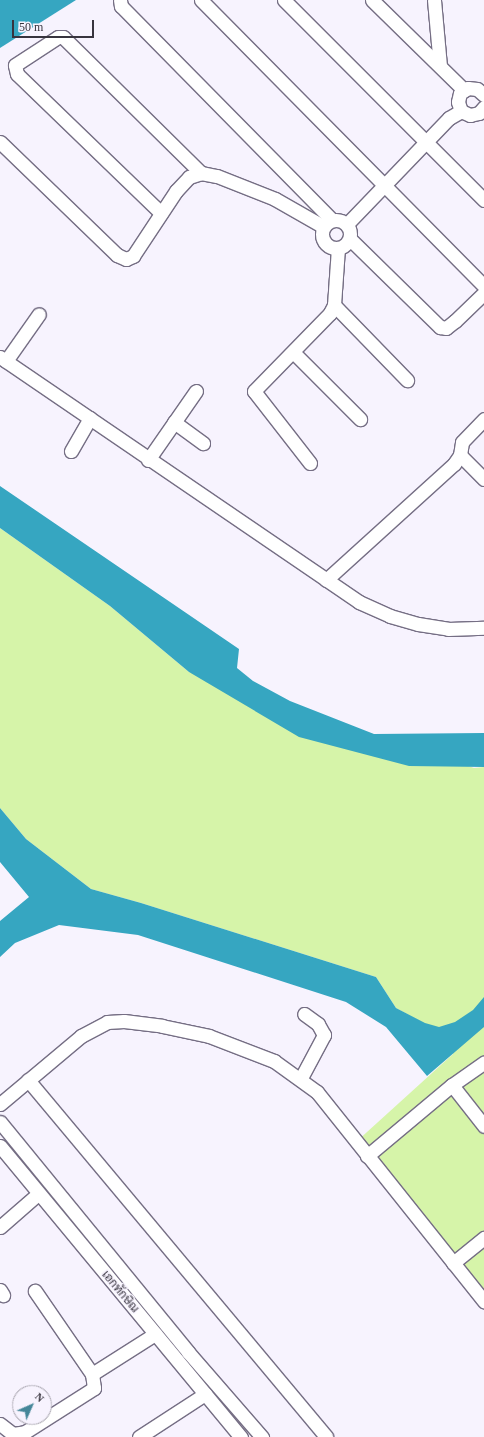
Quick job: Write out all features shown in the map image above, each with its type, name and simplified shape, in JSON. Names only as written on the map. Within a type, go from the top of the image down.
[{"type":"street","points":[[120,0],[121,6],[328,224]]},
{"type":"street","points":[[201,0],[484,286]]},
{"type":"street","points":[[284,0],[484,200]]},
{"type":"street","points":[[372,0],[464,90]]},
{"type":"street","points":[[434,0],[440,66]]},
{"type":"street","points":[[161,213],[17,74],[15,65],[58,37],[69,40],[201,173]]},
{"type":"street","points":[[461,111],[458,97],[464,90],[475,88],[484,95]]},
{"type":"street","points":[[0,142],[117,256],[126,258],[133,256],[176,191],[189,177],[201,173],[218,176],[275,199],[328,224],[347,224],[449,118],[461,111],[475,115],[484,107]]},
{"type":"street","points":[[328,224],[324,242],[338,248]]},
{"type":"street","points":[[347,224],[350,239],[440,327],[446,328],[484,294]]},
{"type":"street","points":[[310,463],[254,394],[257,386],[330,314],[334,305],[338,248],[350,239]]},
{"type":"street","points":[[334,305],[407,380]]},
{"type":"street","points":[[40,314],[3,359],[90,418],[148,460],[359,602],[390,616],[448,629],[484,628]]},
{"type":"street","points":[[293,352],[360,419]]},
{"type":"street","points":[[148,460],[196,391]]},
{"type":"street","points":[[71,451],[90,418]]},
{"type":"street","points":[[326,580],[454,464],[460,455],[462,442],[484,419]]},
{"type":"street","points":[[174,422],[203,443]]},
{"type":"street","points":[[460,455],[484,479]]},
{"type":"street","points":[[301,1078],[324,1035],[318,1024],[304,1014]]},
{"type":"street","points":[[0,1104],[91,1030],[107,1022],[124,1021],[209,1036],[274,1061],[301,1078],[317,1092],[484,1301]]},
{"type":"street","points":[[367,1156],[452,1085],[482,1067]]},
{"type":"street","points":[[28,1080],[326,1437]]},
{"type":"street","points":[[452,1085],[484,1126]]},
{"type":"street","points":[[0,1122],[188,1352],[262,1437]]},
{"type":"street","name":"เอกทักษิณ","points":[[0,1146],[38,1194],[241,1437]]},
{"type":"street","points":[[0,1227],[38,1194]]},
{"type":"street","points":[[453,1263],[484,1238]]},
{"type":"street","points":[[1,1427],[13,1434],[25,1432],[91,1392],[95,1383],[92,1374],[35,1291]]},
{"type":"street","points":[[92,1374],[155,1334]]},
{"type":"street","points":[[139,1437],[205,1394]]},
{"type":"green space","points":[[0,528],[110,606],[189,672],[474,768],[484,767],[484,1301],[356,1142],[453,1054],[425,1024],[396,1008],[376,977],[141,903],[91,889],[26,839],[0,808]]},
{"type":"water","points":[[0,0],[76,0],[0,48]]},
{"type":"water","points":[[0,486],[239,649],[237,668],[253,681],[290,701],[374,734],[484,733],[484,767],[409,766],[299,737],[189,672],[110,606],[0,528]]},
{"type":"water","points":[[0,808],[26,839],[91,889],[141,903],[376,977],[396,1008],[425,1023],[439,1027],[455,1022],[473,1010],[484,997],[484,1027],[427,1076],[386,1027],[346,1002],[138,935],[59,925],[15,943],[0,957],[0,921],[29,897],[0,862]]}]
